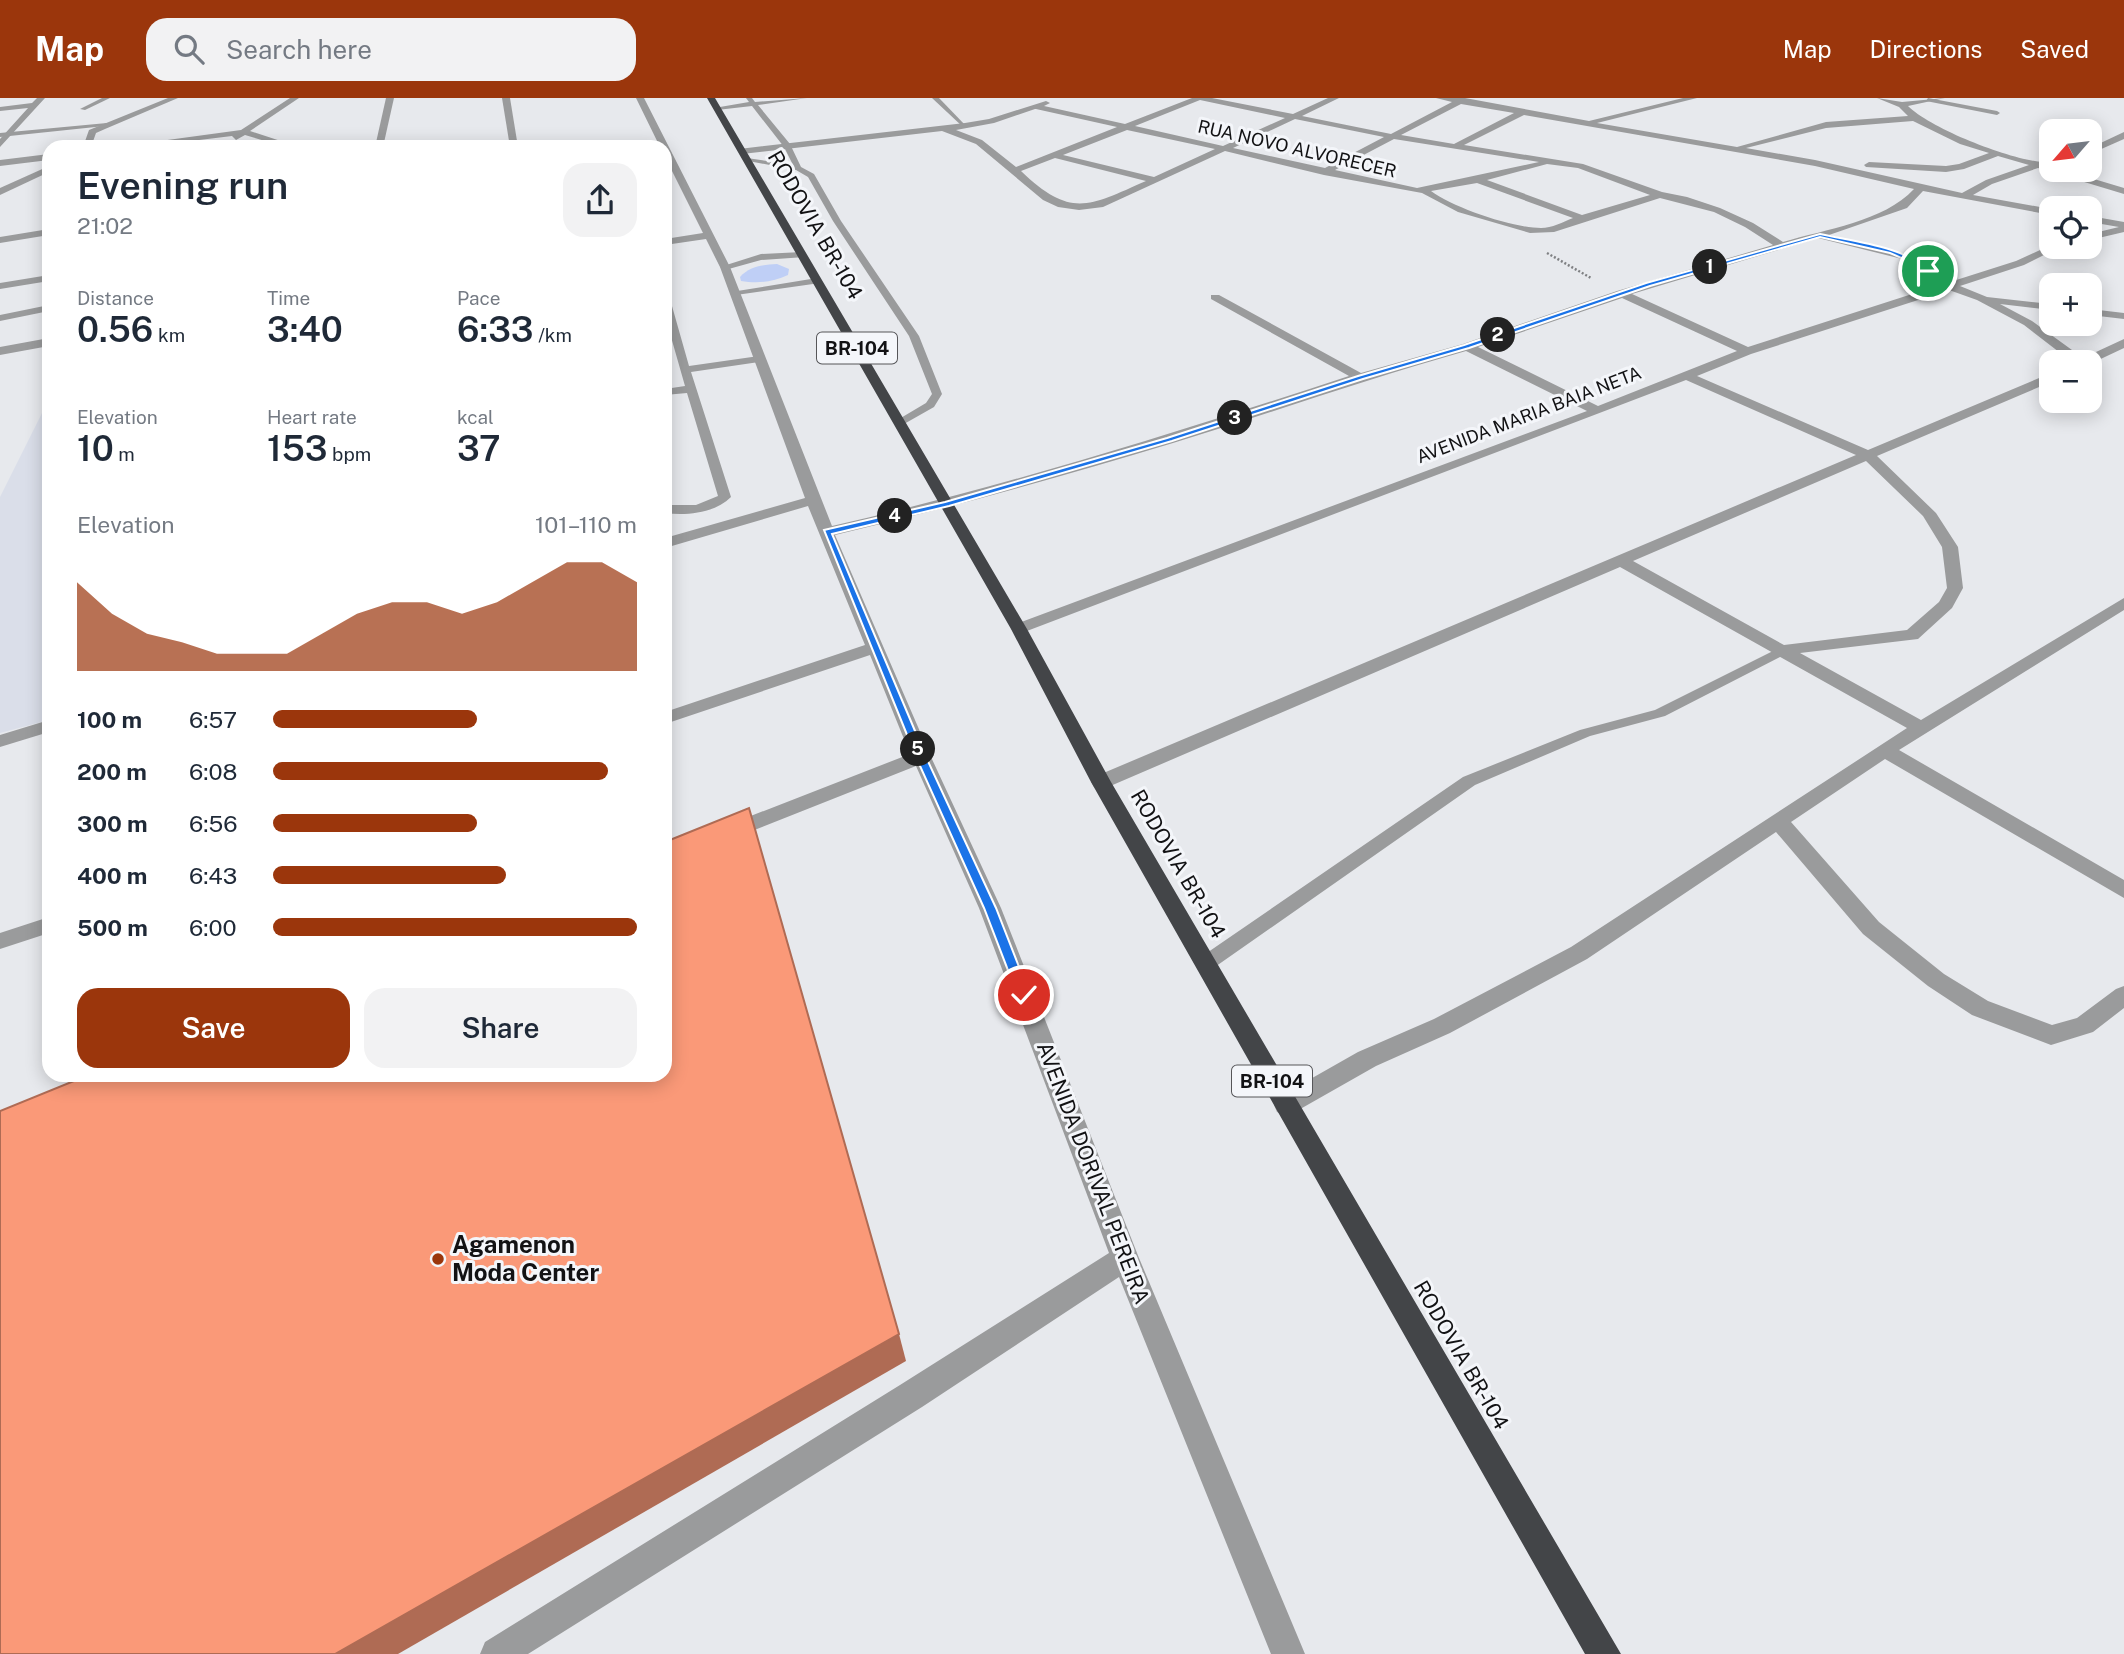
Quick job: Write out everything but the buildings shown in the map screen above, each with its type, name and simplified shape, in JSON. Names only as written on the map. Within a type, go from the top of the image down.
[{"type":"highway","name":"RODOVIA BR-104","points":[[711,98],[1019,629],[1101,782],[1595,1651]]},
{"type":"street","points":[[0,144],[5,135],[41,98]]},
{"type":"street","points":[[89,140],[92,132],[105,124],[135,116],[174,98]]},
{"type":"street","points":[[230,140],[295,98]]},
{"type":"street","points":[[381,140],[390,98]]},
{"type":"street","points":[[506,98],[513,140]]},
{"type":"street","name":"AVENIDA DORIVAL PEREIRA","points":[[640,98],[660,140]]},
{"type":"street","points":[[745,156],[787,146],[965,126],[1061,98]]},
{"type":"street","points":[[1014,171],[1200,98],[1395,137],[1580,166],[1660,195],[1684,199],[1717,210],[1749,225],[1784,247]]},
{"type":"street","points":[[943,128],[981,142],[1056,204],[1069,208],[1100,205],[1335,98]]},
{"type":"street","points":[[1440,98],[1465,100],[1521,113],[1735,148],[1815,163],[1921,188],[2039,210]]},
{"type":"street","points":[[1585,123],[1693,98]]},
{"type":"street","points":[[1881,98],[1902,105],[1915,118],[1940,133],[2124,191]]},
{"type":"street","points":[[1902,105],[1941,98]]},
{"type":"street","points":[[1324,172],[1465,100]]},
{"type":"street","points":[[1616,114],[1620,104]]},
{"type":"street","points":[[0,110],[33,105]]},
{"type":"street","name":"RUA NOVO ALVORECER","points":[[1036,107],[1324,172],[1425,191],[1552,161]]},
{"type":"street","points":[[1454,147],[1521,113]]},
{"type":"street","points":[[1735,148],[1826,125],[1915,118]]},
{"type":"street","points":[[177,140],[243,132],[271,140]]},
{"type":"street","points":[[2102,147],[2124,135]]},
{"type":"street","points":[[1815,163],[1946,169],[1961,167],[1997,153]]},
{"type":"street","points":[[1054,155],[1154,180]]},
{"type":"street","points":[[0,163],[42,158]]},
{"type":"street","points":[[1965,195],[1989,182],[2038,165]]},
{"type":"street","name":"AVENIDA DORIVAL PEREIRA","points":[[672,166],[709,234],[736,292],[813,499],[921,757],[990,908],[1125,1258],[1288,1654]]},
{"type":"street","points":[[0,192],[42,172]]},
{"type":"street","points":[[1478,180],[1582,218]]},
{"type":"street","points":[[827,532],[947,504],[1169,440],[1360,377],[1466,347],[1621,293],[1784,247],[1904,206],[1921,188]]},
{"type":"street","points":[[1425,191],[1438,200],[1499,222],[1541,231],[1660,195]]},
{"type":"street","points":[[2102,222],[2124,227]]},
{"type":"street","points":[[2102,233],[2124,227]]},
{"type":"street","points":[[0,240],[42,233]]},
{"type":"street","points":[[672,241],[709,234]]},
{"type":"street","points":[[1820,235],[1906,257],[1947,285],[1981,298],[2028,323],[2065,350]]},
{"type":"street","name":"AVENIDA MARIA BAIA NETA","points":[[1019,629],[1598,411],[1747,351],[2039,254]]},
{"type":"street","points":[[0,286],[42,279]]},
{"type":"street","points":[[1621,293],[1747,351]]},
{"type":"street","points":[[1216,297],[1360,377]]},
{"type":"street","points":[[1981,298],[2039,305]]},
{"type":"street","points":[[0,318],[42,309]]},
{"type":"street","points":[[2102,313],[2124,316]]},
{"type":"street","points":[[0,351],[42,343]]},
{"type":"street","points":[[2102,353],[2124,343]]},
{"type":"street","points":[[1466,347],[1598,411]]},
{"type":"street","points":[[1687,376],[1866,454],[1929,513],[1950,547],[1955,588],[1946,605],[1912,635],[1783,650]]},
{"type":"street","points":[[1101,782],[2039,382]]},
{"type":"street","points":[[672,541],[813,499]]},
{"type":"street","points":[[1619,560],[1921,728]]},
{"type":"street","points":[[1286,1105],[1367,1059],[1442,1026],[1579,953],[1885,750],[2124,603]]},
{"type":"street","points":[[672,716],[877,647]]},
{"type":"street","points":[[0,741],[42,728]]},
{"type":"street","points":[[1885,750],[2124,890]]},
{"type":"street","points":[[703,842],[921,757]]},
{"type":"street","points":[[1778,821],[1871,928],[1937,980],[1980,1008],[2050,1035],[2085,1025],[2124,995]]},
{"type":"street","points":[[0,941],[42,927]]},
{"type":"street","points":[[497,1654],[911,1396],[1125,1258]]},
{"type":"lane","points":[[83,109],[107,98]]},
{"type":"lane","points":[[717,108],[752,101],[804,98]]},
{"type":"lane","points":[[935,98],[965,126]]},
{"type":"lane","points":[[1928,100],[1997,113]]},
{"type":"lane","points":[[752,101],[787,146],[798,167]]},
{"type":"lane","points":[[5,135],[105,124]]},
{"type":"lane","points":[[745,156],[798,167],[811,176],[837,221],[914,336],[937,394],[930,405],[900,422]]},
{"type":"lane","points":[[725,267],[761,257],[802,255]]},
{"type":"lane","points":[[736,292],[817,281]]},
{"type":"lane","points":[[672,324],[725,497],[703,508],[672,510]]},
{"type":"lane","points":[[685,370],[759,359]]},
{"type":"lane","points":[[672,392],[691,389]]},
{"type":"lane","points":[[1205,964],[1469,781],[1585,733],[1660,713],[1783,650]]},
{"type":"path","points":[[1541,231],[1538,240],[1546,252],[1621,293]]},
{"type":"shaded area","points":[[777,264],[789,269],[788,275],[765,282],[741,281],[740,277],[752,268]]},
{"type":"shaded area","points":[[42,413],[42,722],[0,733],[0,497]]},
{"type":"place","name":"Agamenon Moda Center","points":[[438,1259]]},
{"type":"route","points":[[1024,995],[990,908],[921,757],[827,532],[947,504],[1169,440],[1360,377],[1466,347],[1648,285],[1820,235],[1906,257],[1928,271]]}]
